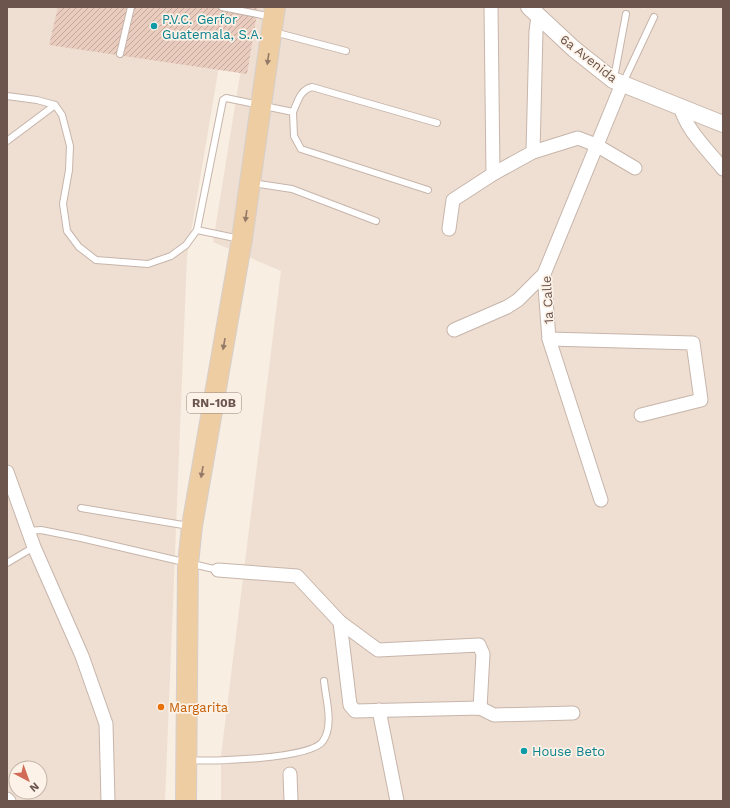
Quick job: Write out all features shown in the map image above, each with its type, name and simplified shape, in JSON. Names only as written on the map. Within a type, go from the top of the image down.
[{"type":"main road","name":"RN-10B","points":[[186,801],[188,564],[192,526],[242,239],[274,18]]},
{"type":"street","points":[[492,7],[493,174]]},
{"type":"street","points":[[533,152],[536,31],[534,11]]},
{"type":"street","name":"6a Avenida","points":[[534,11],[574,49],[618,82],[723,124]]},
{"type":"street","name":"1a Calle","points":[[601,500],[550,338],[544,274],[596,145],[618,82]]},
{"type":"street","points":[[680,106],[689,127],[723,169]]},
{"type":"street","points":[[449,229],[453,200],[493,174],[533,152],[578,138],[596,145],[636,168]]},
{"type":"street","points":[[454,330],[507,307],[518,300],[544,274]]},
{"type":"street","points":[[550,338],[693,343],[701,400],[642,415]]},
{"type":"street","points":[[7,472],[12,500],[28,531],[82,656],[106,724],[108,801]]},
{"type":"street","points":[[218,570],[297,576],[340,622],[378,650],[479,645],[483,654],[480,708]]},
{"type":"street","points":[[340,622],[352,708],[355,711],[480,708],[494,716],[573,713]]},
{"type":"street","points":[[379,710],[397,801]]},
{"type":"street","points":[[290,774],[292,801]]},
{"type":"lane","points":[[120,54],[131,7]]},
{"type":"lane","points":[[222,7],[274,18],[346,51]]},
{"type":"lane","points":[[618,82],[626,14]]},
{"type":"lane","points":[[618,82],[654,17]]},
{"type":"lane","points":[[428,190],[301,149],[294,136],[293,112],[301,94],[305,89],[312,87],[437,123]]},
{"type":"lane","points":[[7,96],[37,100],[55,106],[62,115],[70,146],[69,170],[63,204],[67,231],[79,247],[96,260],[148,264],[171,256],[186,245],[197,230],[223,100],[226,98],[293,112]]},
{"type":"lane","points":[[7,141],[55,106]]},
{"type":"lane","points":[[250,183],[292,189],[376,221]]},
{"type":"lane","points":[[197,230],[242,239]]},
{"type":"lane","points":[[81,508],[192,526]]},
{"type":"lane","points":[[28,531],[41,530],[81,538],[218,570]]},
{"type":"lane","points":[[7,563],[34,547]]},
{"type":"lane","points":[[187,760],[231,760],[312,750],[323,742],[329,726],[324,681]]},
{"type":"shaded area","points":[[7,7],[229,7],[187,256],[165,801],[7,801]]},
{"type":"shaded area","points":[[251,7],[640,7],[644,9],[645,7],[723,7],[723,801],[221,801],[221,756],[281,271],[213,242]]},
{"type":"building","name":"P.V.C. Gerfor Guatemala, S.A.","points":[[58,7],[258,7],[247,74],[49,45]]},
{"type":"place","name":"P.V.C. Gerfor Guatemala, S.A.","points":[[154,26]]},
{"type":"place","name":"Margarita","points":[[161,707]]},
{"type":"place","name":"House Beto","points":[[524,751]]}]
